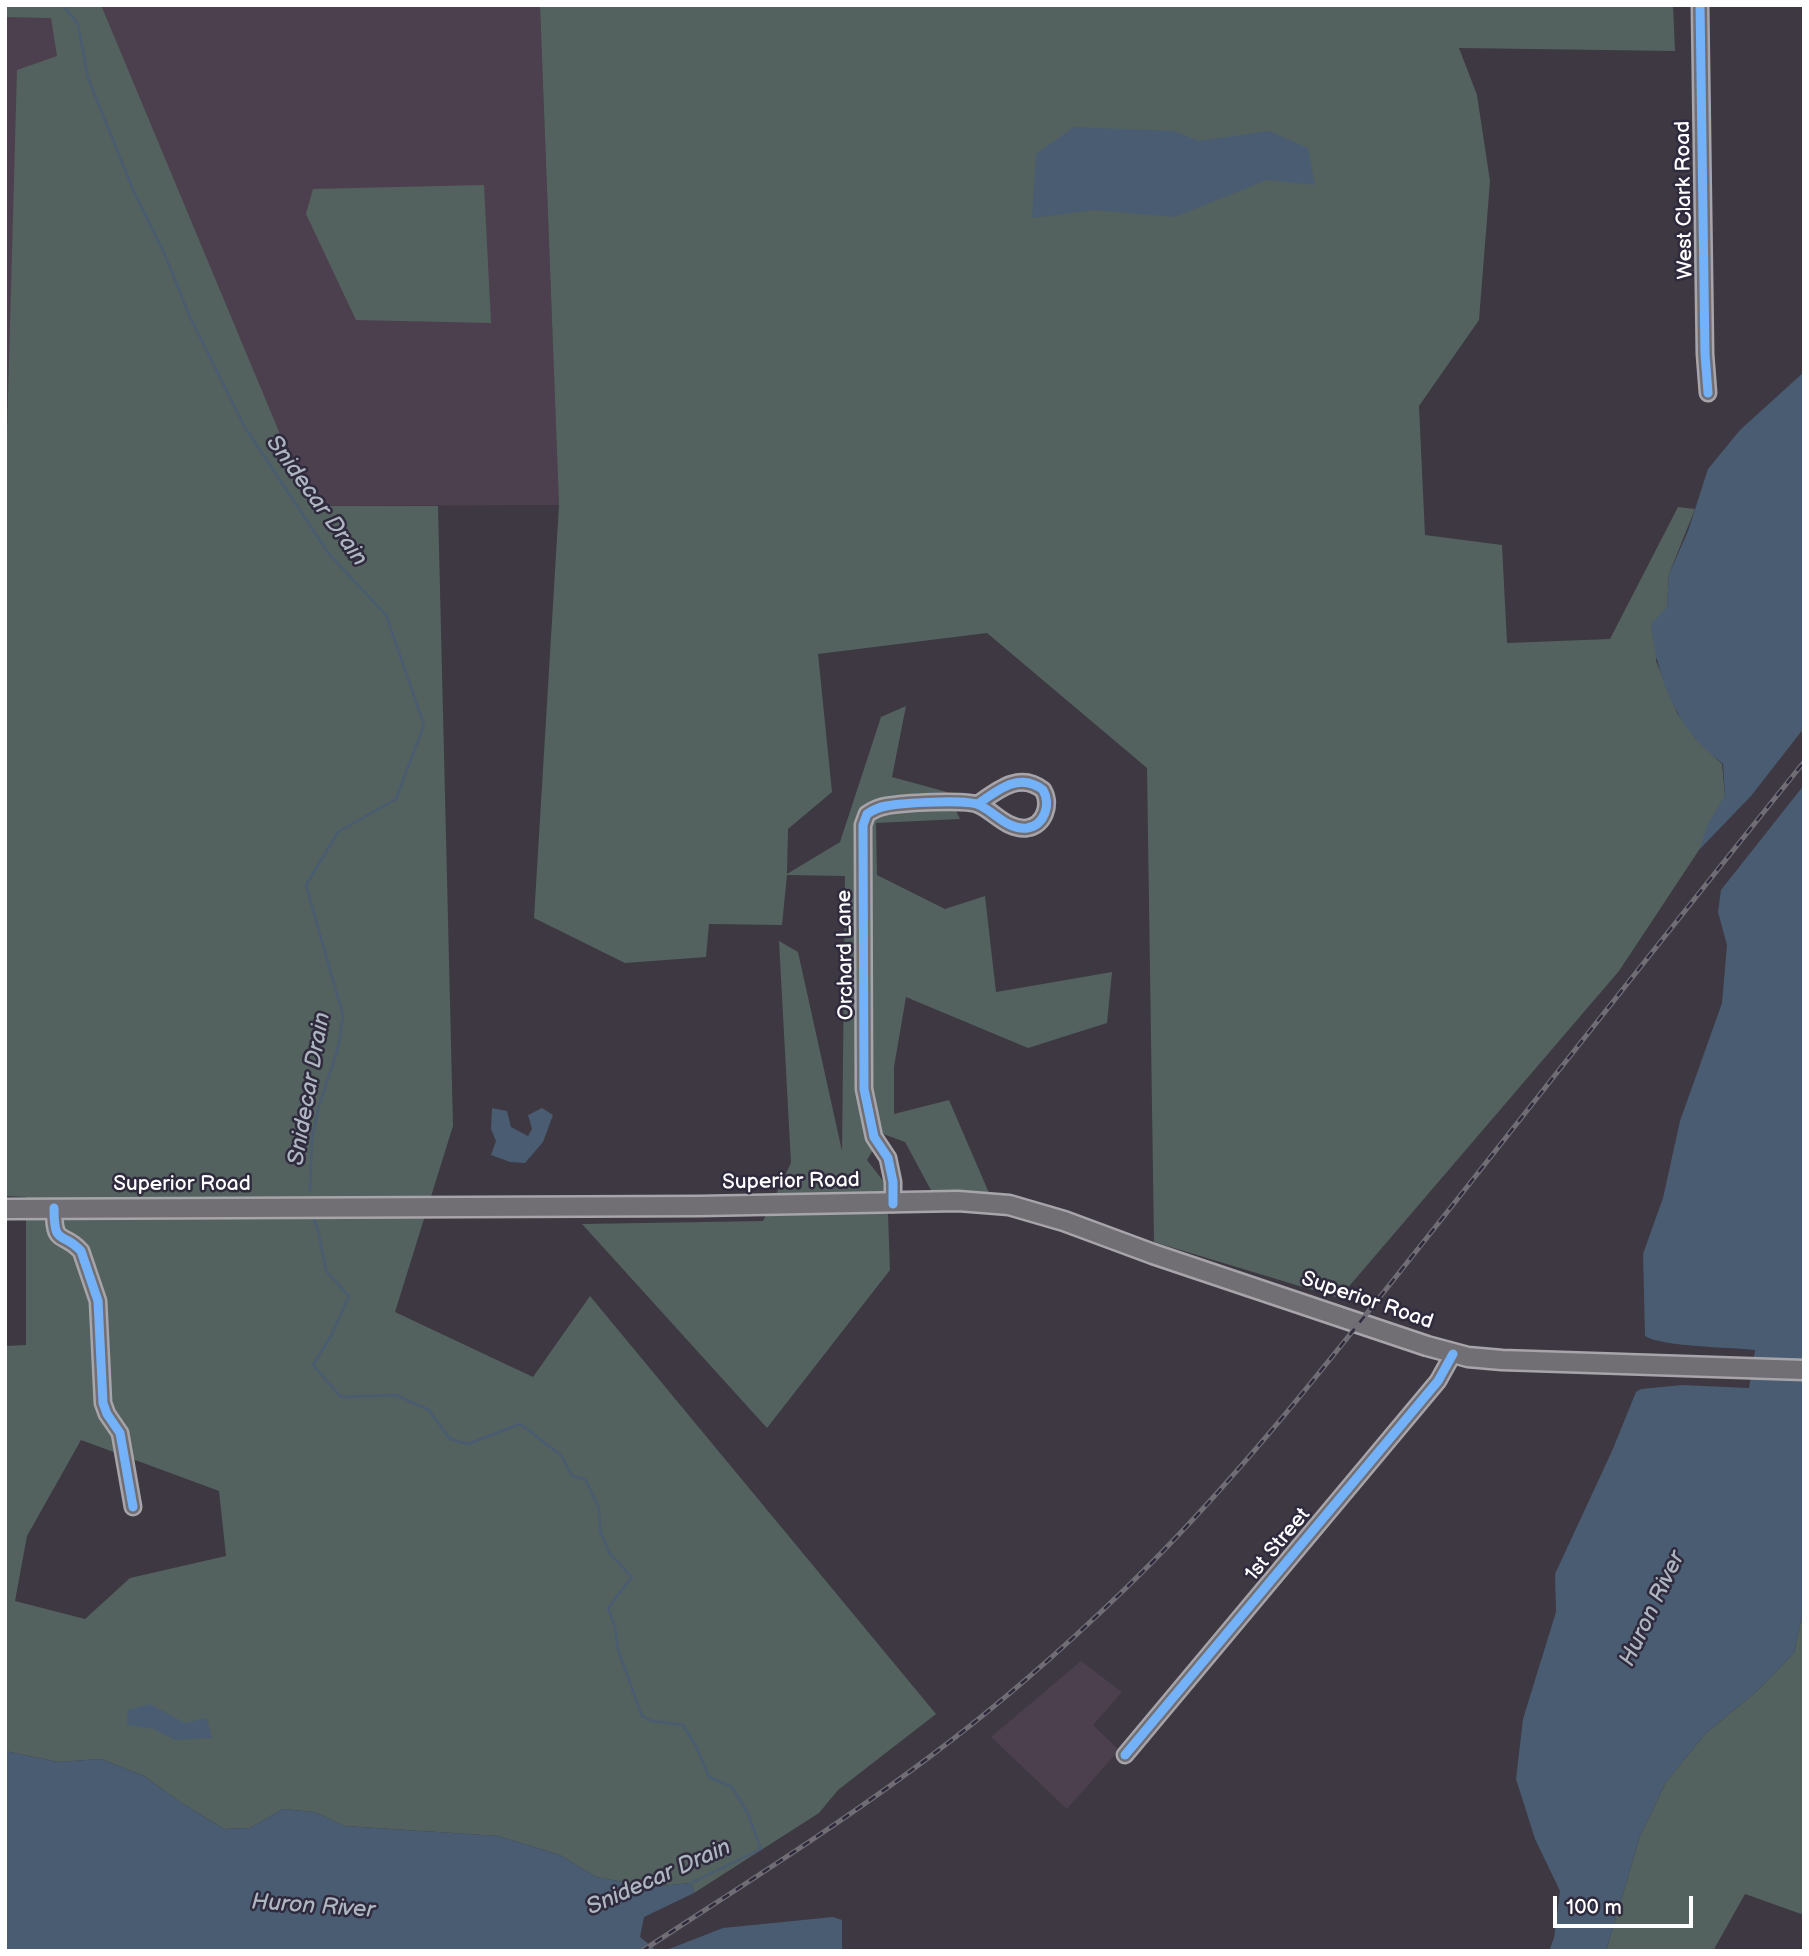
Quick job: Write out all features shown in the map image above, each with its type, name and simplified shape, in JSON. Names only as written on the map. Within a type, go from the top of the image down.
[{"type":"main road","name":"Superior Road","points":[[5,1209],[958,1201],[1009,1205],[1064,1221],[1153,1254],[1452,1354],[1502,1360],[1804,1370]]},
{"type":"street","name":"West Clark Road","points":[[1700,5],[1705,354],[1708,393]]},
{"type":"street","points":[[1027,781],[1043,790],[1047,804],[1041,819],[1026,828],[1006,822],[978,804],[1013,783],[1027,781]]},
{"type":"street","name":"Orchard Lane","points":[[893,1203],[893,1182],[888,1158],[874,1137],[864,1089],[863,825],[867,814],[886,806],[978,804]]},
{"type":"street","points":[[54,1208],[54,1227],[60,1238],[76,1245],[81,1251],[98,1301],[103,1403],[120,1433],[132,1507]]},
{"type":"street","name":"1st Street","points":[[1125,1755],[1438,1381],[1452,1354]]},
{"type":"shaded area","points":[[5,5],[540,5],[559,505],[5,507]]},
{"type":"shaded area","points":[[5,5],[101,5],[310,506],[438,506],[453,1126],[395,1312],[533,1377],[590,1296],[936,1714],[838,1790],[819,1813],[694,1893],[691,1883],[650,1887],[596,1877],[560,1855],[498,1836],[345,1826],[314,1812],[283,1809],[250,1828],[224,1829],[144,1776],[101,1759],[58,1762],[5,1751],[5,1346],[26,1345],[26,1197],[5,1196],[5,507],[17,70],[57,56],[51,18],[5,17]],"holes":[[[81,1440],[219,1491],[226,1556],[130,1578],[85,1619],[15,1601],[27,1536]]]},
{"type":"shaded area","points":[[540,5],[1673,5],[1675,51],[1459,48],[1477,95],[1490,181],[1479,320],[1419,406],[1425,535],[1502,545],[1507,643],[1610,639],[1678,507],[1695,509],[1669,574],[1667,607],[1656,661],[1677,713],[1696,739],[1722,764],[1725,795],[1699,850],[1619,971],[1339,1298],[1154,1242],[1147,768],[987,633],[818,654],[832,792],[788,829],[787,874],[840,842],[881,717],[906,706],[892,777],[947,792],[960,819],[876,823],[877,875],[945,909],[985,896],[996,992],[1112,972],[1107,1023],[1028,1048],[906,997],[894,1067],[894,1114],[949,1100],[989,1193],[932,1192],[905,1142],[883,1134],[867,1160],[887,1186],[890,1270],[767,1428],[582,1224],[763,1221],[791,1163],[779,941],[798,952],[842,1151],[845,876],[787,875],[782,925],[709,924],[706,957],[625,963],[534,918],[559,505]]},
{"type":"shaded area","points":[[484,185],[491,323],[356,320],[306,214],[313,189]]},
{"type":"shaded area","points":[[1804,1606],[1804,1915],[1745,1894],[1713,1951],[1606,1951],[1640,1836],[1666,1782],[1706,1733],[1757,1691],[1794,1653]]},
{"type":"shaded area","points":[[1081,1661],[1122,1692],[1093,1725],[1119,1750],[1067,1809],[991,1737]]},
{"type":"water","points":[[1074,127],[1174,131],[1199,141],[1269,131],[1308,148],[1315,185],[1267,180],[1175,217],[1094,210],[1032,218],[1036,154]]},
{"type":"water","points":[[1804,372],[1804,728],[1751,796],[1699,850],[1708,824],[1725,795],[1723,764],[1697,741],[1677,711],[1664,684],[1651,624],[1667,607],[1669,574],[1688,531],[1708,469],[1740,430]]},
{"type":"water","name":"Huron River","points":[[1804,785],[1804,1606],[1794,1653],[1757,1691],[1706,1733],[1666,1782],[1640,1836],[1606,1951],[1549,1951],[1554,1938],[1560,1891],[1535,1839],[1516,1779],[1523,1719],[1556,1612],[1555,1574],[1636,1392],[1641,1389],[1682,1385],[1749,1388],[1755,1350],[1681,1344],[1645,1336],[1643,1254],[1663,1198],[1680,1121],[1722,1003],[1727,945],[1718,912],[1721,890]]},
{"type":"water","points":[[492,1108],[507,1111],[511,1127],[528,1136],[532,1129],[528,1115],[542,1108],[553,1115],[543,1142],[525,1163],[510,1162],[491,1155],[496,1141],[491,1129]]},
{"type":"water","points":[[150,1704],[185,1723],[207,1718],[212,1738],[175,1740],[153,1729],[127,1725],[128,1710]]},
{"type":"water","name":"Huron River","points":[[5,1751],[58,1762],[101,1759],[144,1776],[224,1829],[250,1828],[283,1809],[314,1812],[345,1826],[498,1836],[560,1855],[596,1877],[650,1887],[691,1883],[694,1893],[644,1917],[640,1937],[657,1951],[5,1951]]},
{"type":"water","points":[[833,1917],[842,1920],[842,1951],[664,1951],[723,1928]]},
{"type":"waterway","name":"Snidecar Drain","points":[[63,5],[78,24],[88,78],[134,192],[165,255],[189,315],[244,426],[329,554],[386,615],[424,725],[396,799],[338,832],[306,885],[343,1016],[338,1048],[319,1106],[312,1139],[310,1190]]},
{"type":"waterway","name":"Snidecar Drain","points":[[314,1220],[326,1271],[349,1296],[331,1336],[313,1365],[341,1397],[396,1395],[429,1410],[450,1439],[468,1444],[520,1424],[561,1455],[572,1476],[585,1479],[599,1508],[600,1531],[610,1554],[632,1577],[608,1608],[615,1627],[618,1650],[642,1716],[652,1721],[683,1725],[697,1748],[709,1777],[732,1787],[748,1814],[761,1849],[689,1884]]},
{"type":"railway","points":[[642,1951],[822,1833],[954,1738],[1055,1654],[1168,1546],[1247,1459],[1323,1369],[1804,762]]},
{"type":"cycle path","points":[[1700,5],[1705,354],[1708,393]]},
{"type":"cycle path","points":[[893,1204],[893,1182],[888,1158],[874,1137],[864,1089],[863,825],[867,814],[881,807],[948,802],[979,805],[1013,826],[1027,828],[1038,823],[1046,807],[1043,790],[1026,782],[1002,788],[978,804]]},
{"type":"cycle path","points":[[54,1208],[58,1234],[81,1251],[98,1301],[103,1403],[120,1433],[133,1507]]},
{"type":"cycle path","points":[[1125,1755],[1438,1381],[1453,1354]]}]
